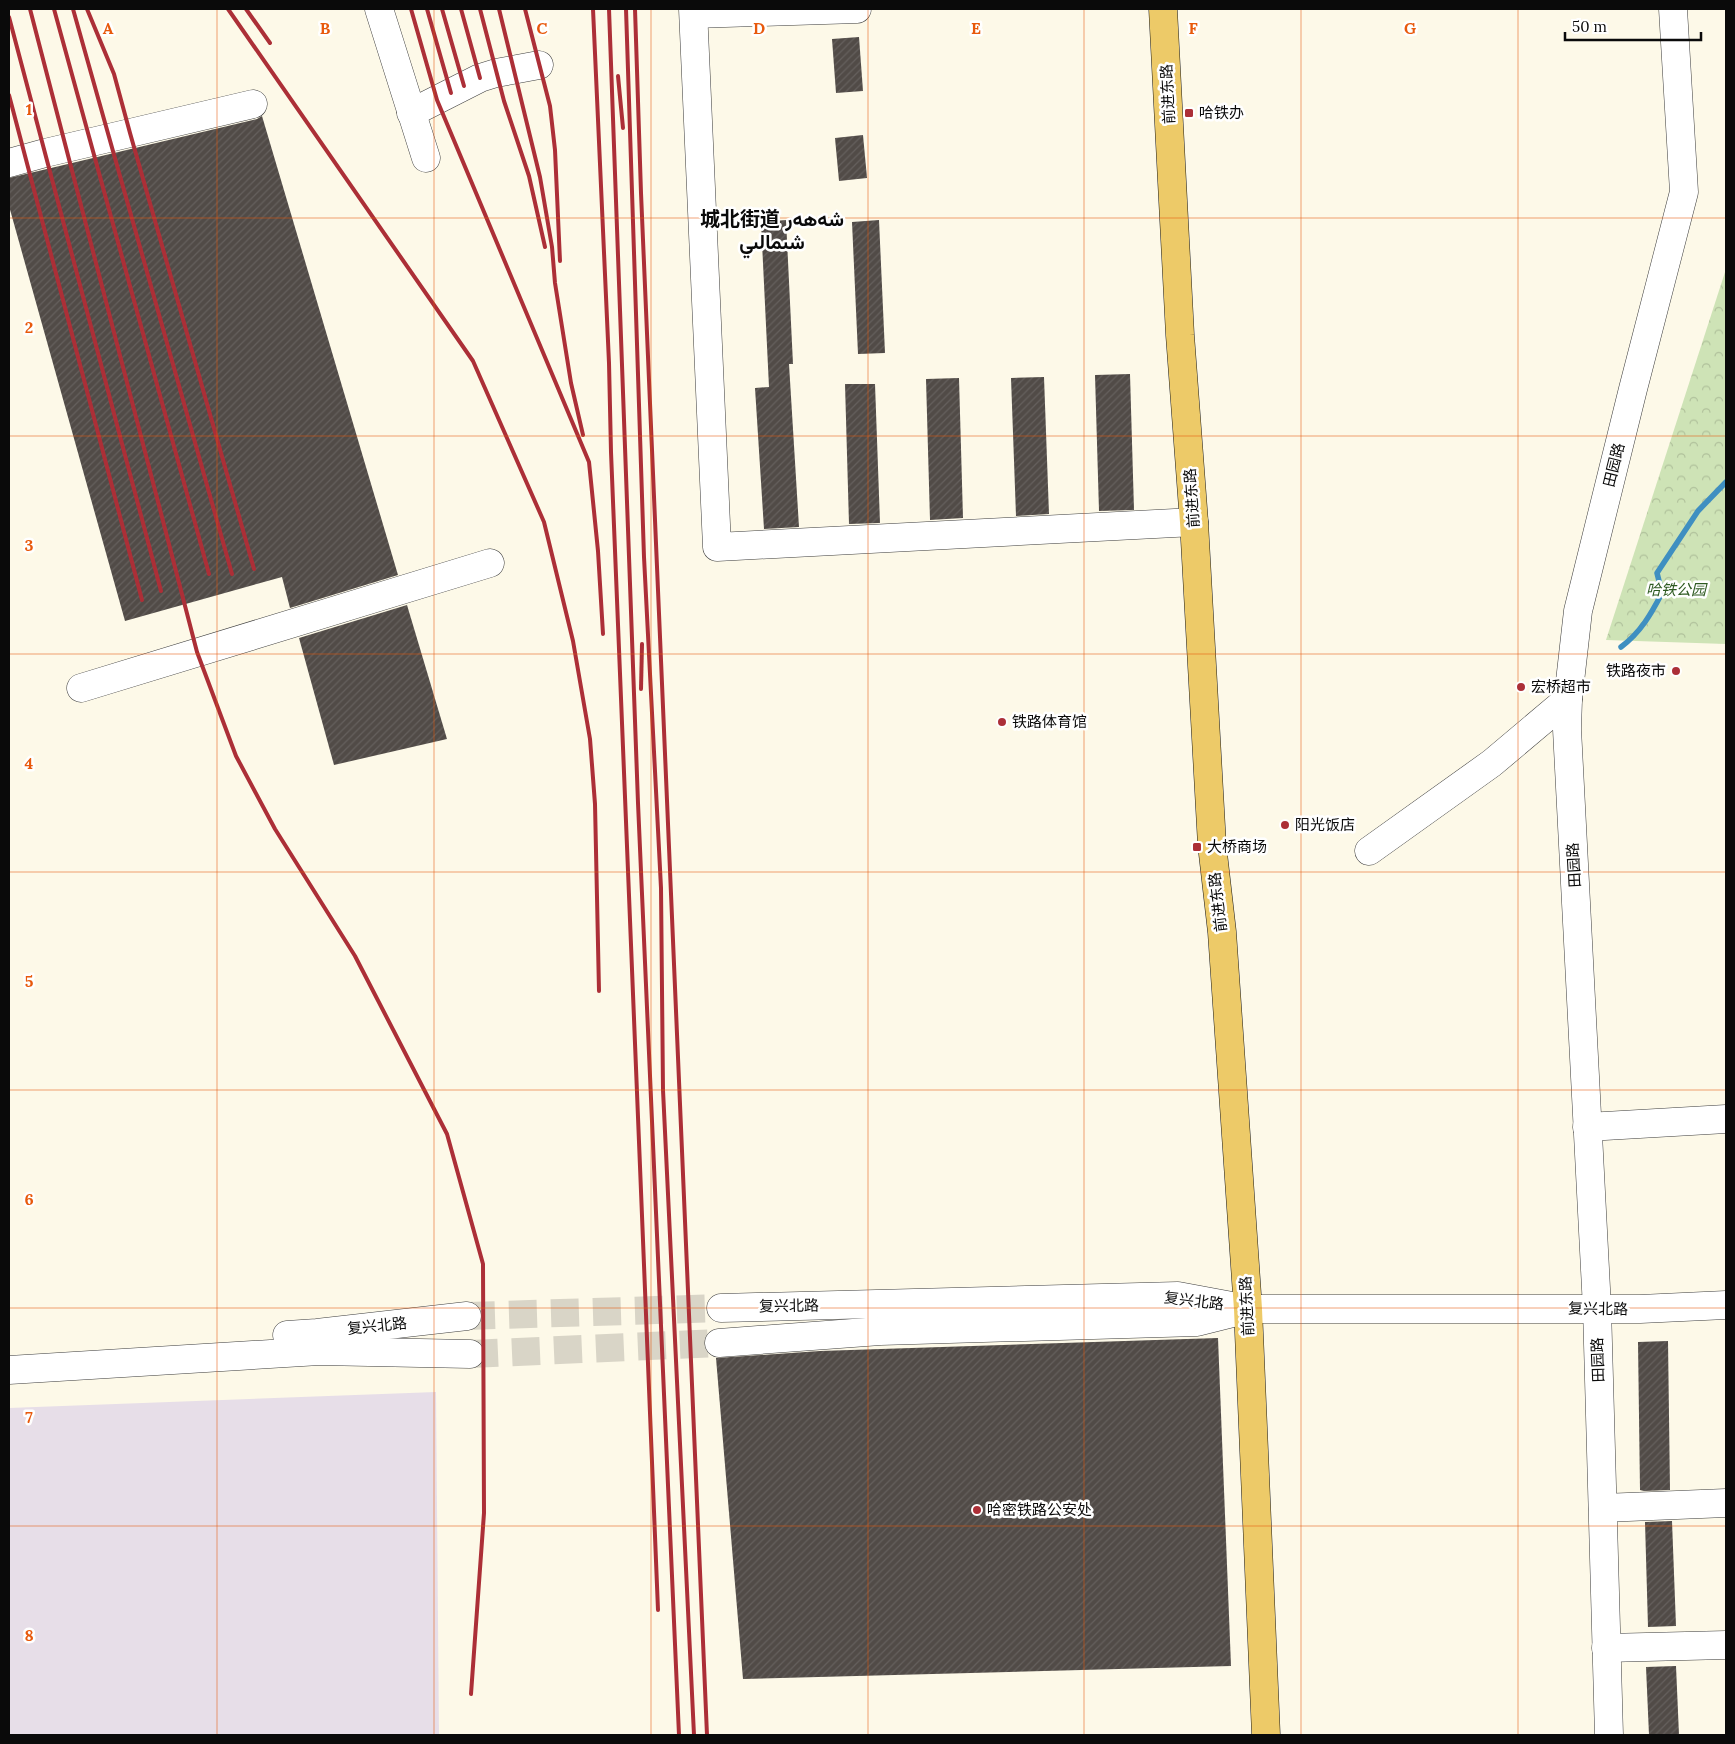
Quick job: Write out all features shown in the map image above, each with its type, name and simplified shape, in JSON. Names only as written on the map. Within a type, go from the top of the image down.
[{"type":"main road","name":"前进东路","points":[[1163,9],[1180,335],[1194,522],[1212,845],[1222,932],[1248,1309],[1266,1735]]},
{"type":"street","points":[[379,9],[426,158]]},
{"type":"street","points":[[857,9],[693,11],[717,547],[1194,522]]},
{"type":"street","name":"田园路","points":[[1609,1735],[1597,1308],[1567,729],[1568,699],[1578,611],[1684,192],[1673,9]]},
{"type":"street","points":[[411,113],[480,78],[496,72],[539,65]]},
{"type":"street","points":[[9,163],[253,104]]},
{"type":"street","points":[[81,688],[490,563]]},
{"type":"street","points":[[1369,851],[1492,763],[1568,699]]},
{"type":"street","points":[[1588,1127],[1726,1120]]},
{"type":"street","name":"复兴北路","points":[[721,1308],[1178,1296],[1248,1309],[1640,1309],[1726,1305]]},
{"type":"street","points":[[719,1343],[880,1331],[1197,1322],[1248,1309]]},
{"type":"street","name":"复兴北路","points":[[9,1352],[317,1333],[467,1316]]},
{"type":"street","points":[[9,1370],[319,1352],[470,1354]]},
{"type":"street","points":[[1602,1508],[1726,1503]]},
{"type":"street","points":[[1606,1648],[1726,1645]]},
{"type":"shaded area","points":[[436,1392],[439,1735],[9,1735],[9,1408]]},
{"type":"green space","name":"哈铁公园","points":[[1726,269],[1726,644],[1606,640]]},
{"type":"building","points":[[859,37],[863,91],[836,93],[832,39]]},
{"type":"building","points":[[262,116],[398,575],[290,608],[282,577],[125,621],[9,206],[9,178],[257,119]]},
{"type":"building","points":[[863,135],[867,178],[839,181],[835,138]]},
{"type":"building","points":[[786,220],[793,364],[789,364],[799,527],[764,529],[755,388],[769,387],[761,222]]},
{"type":"building","points":[[879,220],[885,353],[858,354],[852,222]]},
{"type":"building","points":[[1130,374],[1134,510],[1099,511],[1095,375]]},
{"type":"building","points":[[1044,377],[1049,514],[1016,516],[1011,378]]},
{"type":"building","points":[[959,378],[963,518],[930,520],[926,379]]},
{"type":"building","points":[[845,384],[875,384],[880,523],[849,524]]},
{"type":"building","points":[[407,605],[447,739],[334,765],[299,638]]},
{"type":"building","name":"哈密铁路公安处","points":[[1218,1338],[1231,1666],[743,1679],[716,1358],[820,1351]]},
{"type":"building","points":[[1668,1341],[1670,1490],[1644,1491],[1640,1490],[1638,1342]]},
{"type":"building","points":[[1672,1521],[1676,1626],[1648,1627],[1645,1522]]},
{"type":"building","points":[[1676,1666],[1679,1735],[1649,1735],[1646,1667]]},
{"type":"waterway","points":[[1621,647],[1640,629],[1662,593],[1657,573],[1698,511],[1726,482]]},
{"type":"tunnel","points":[[467,1316],[721,1308]]},
{"type":"tunnel","points":[[470,1354],[719,1343]]},
{"type":"railway","points":[[30,9],[197,652],[236,756],[275,829],[355,956],[447,1134],[483,1264],[484,1513],[471,1694]]},
{"type":"railway","points":[[54,9],[209,574]]},
{"type":"railway","points":[[73,9],[232,574]]},
{"type":"railway","points":[[87,9],[114,74],[254,569]]},
{"type":"railway","points":[[228,9],[473,361],[544,522],[573,641],[590,739],[595,804],[599,991]]},
{"type":"railway","points":[[246,9],[270,43]]},
{"type":"railway","points":[[411,9],[437,100],[589,462],[598,551],[603,634]]},
{"type":"railway","points":[[427,9],[451,93]]},
{"type":"railway","points":[[442,9],[464,86]]},
{"type":"railway","points":[[461,9],[480,78]]},
{"type":"railway","points":[[480,9],[504,101],[529,176],[545,247]]},
{"type":"railway","points":[[499,9],[540,177],[571,383],[583,435]]},
{"type":"railway","points":[[525,9],[550,106],[555,150],[560,261]]},
{"type":"railway","points":[[593,9],[609,363],[658,1610]]},
{"type":"railway","points":[[609,9],[638,803],[679,1735]]},
{"type":"railway","points":[[626,9],[644,557],[661,888],[663,1090],[694,1735]]},
{"type":"railway","points":[[635,9],[641,193],[707,1735]]},
{"type":"railway","points":[[9,17],[161,591]]},
{"type":"railway","points":[[618,76],[623,128]]},
{"type":"railway","points":[[9,95],[142,600]]},
{"type":"railway","points":[[641,689],[642,644]]},
{"type":"place","name":"哈铁办","points":[[1189,113]]},
{"type":"place","name":"铁路夜市","points":[[1676,671]]},
{"type":"place","name":"宏桥超市","points":[[1521,687]]},
{"type":"place","name":"铁路体育馆","points":[[1002,722]]},
{"type":"place","name":"阳光饭店","points":[[1285,825]]},
{"type":"place","name":"大桥商场","points":[[1197,847]]},
{"type":"place","name":"哈密铁路公安处","points":[[977,1510]]},
{"type":"district","name":"城北街道 شەھەر شىمالىي","points":[[772,230]]}]
